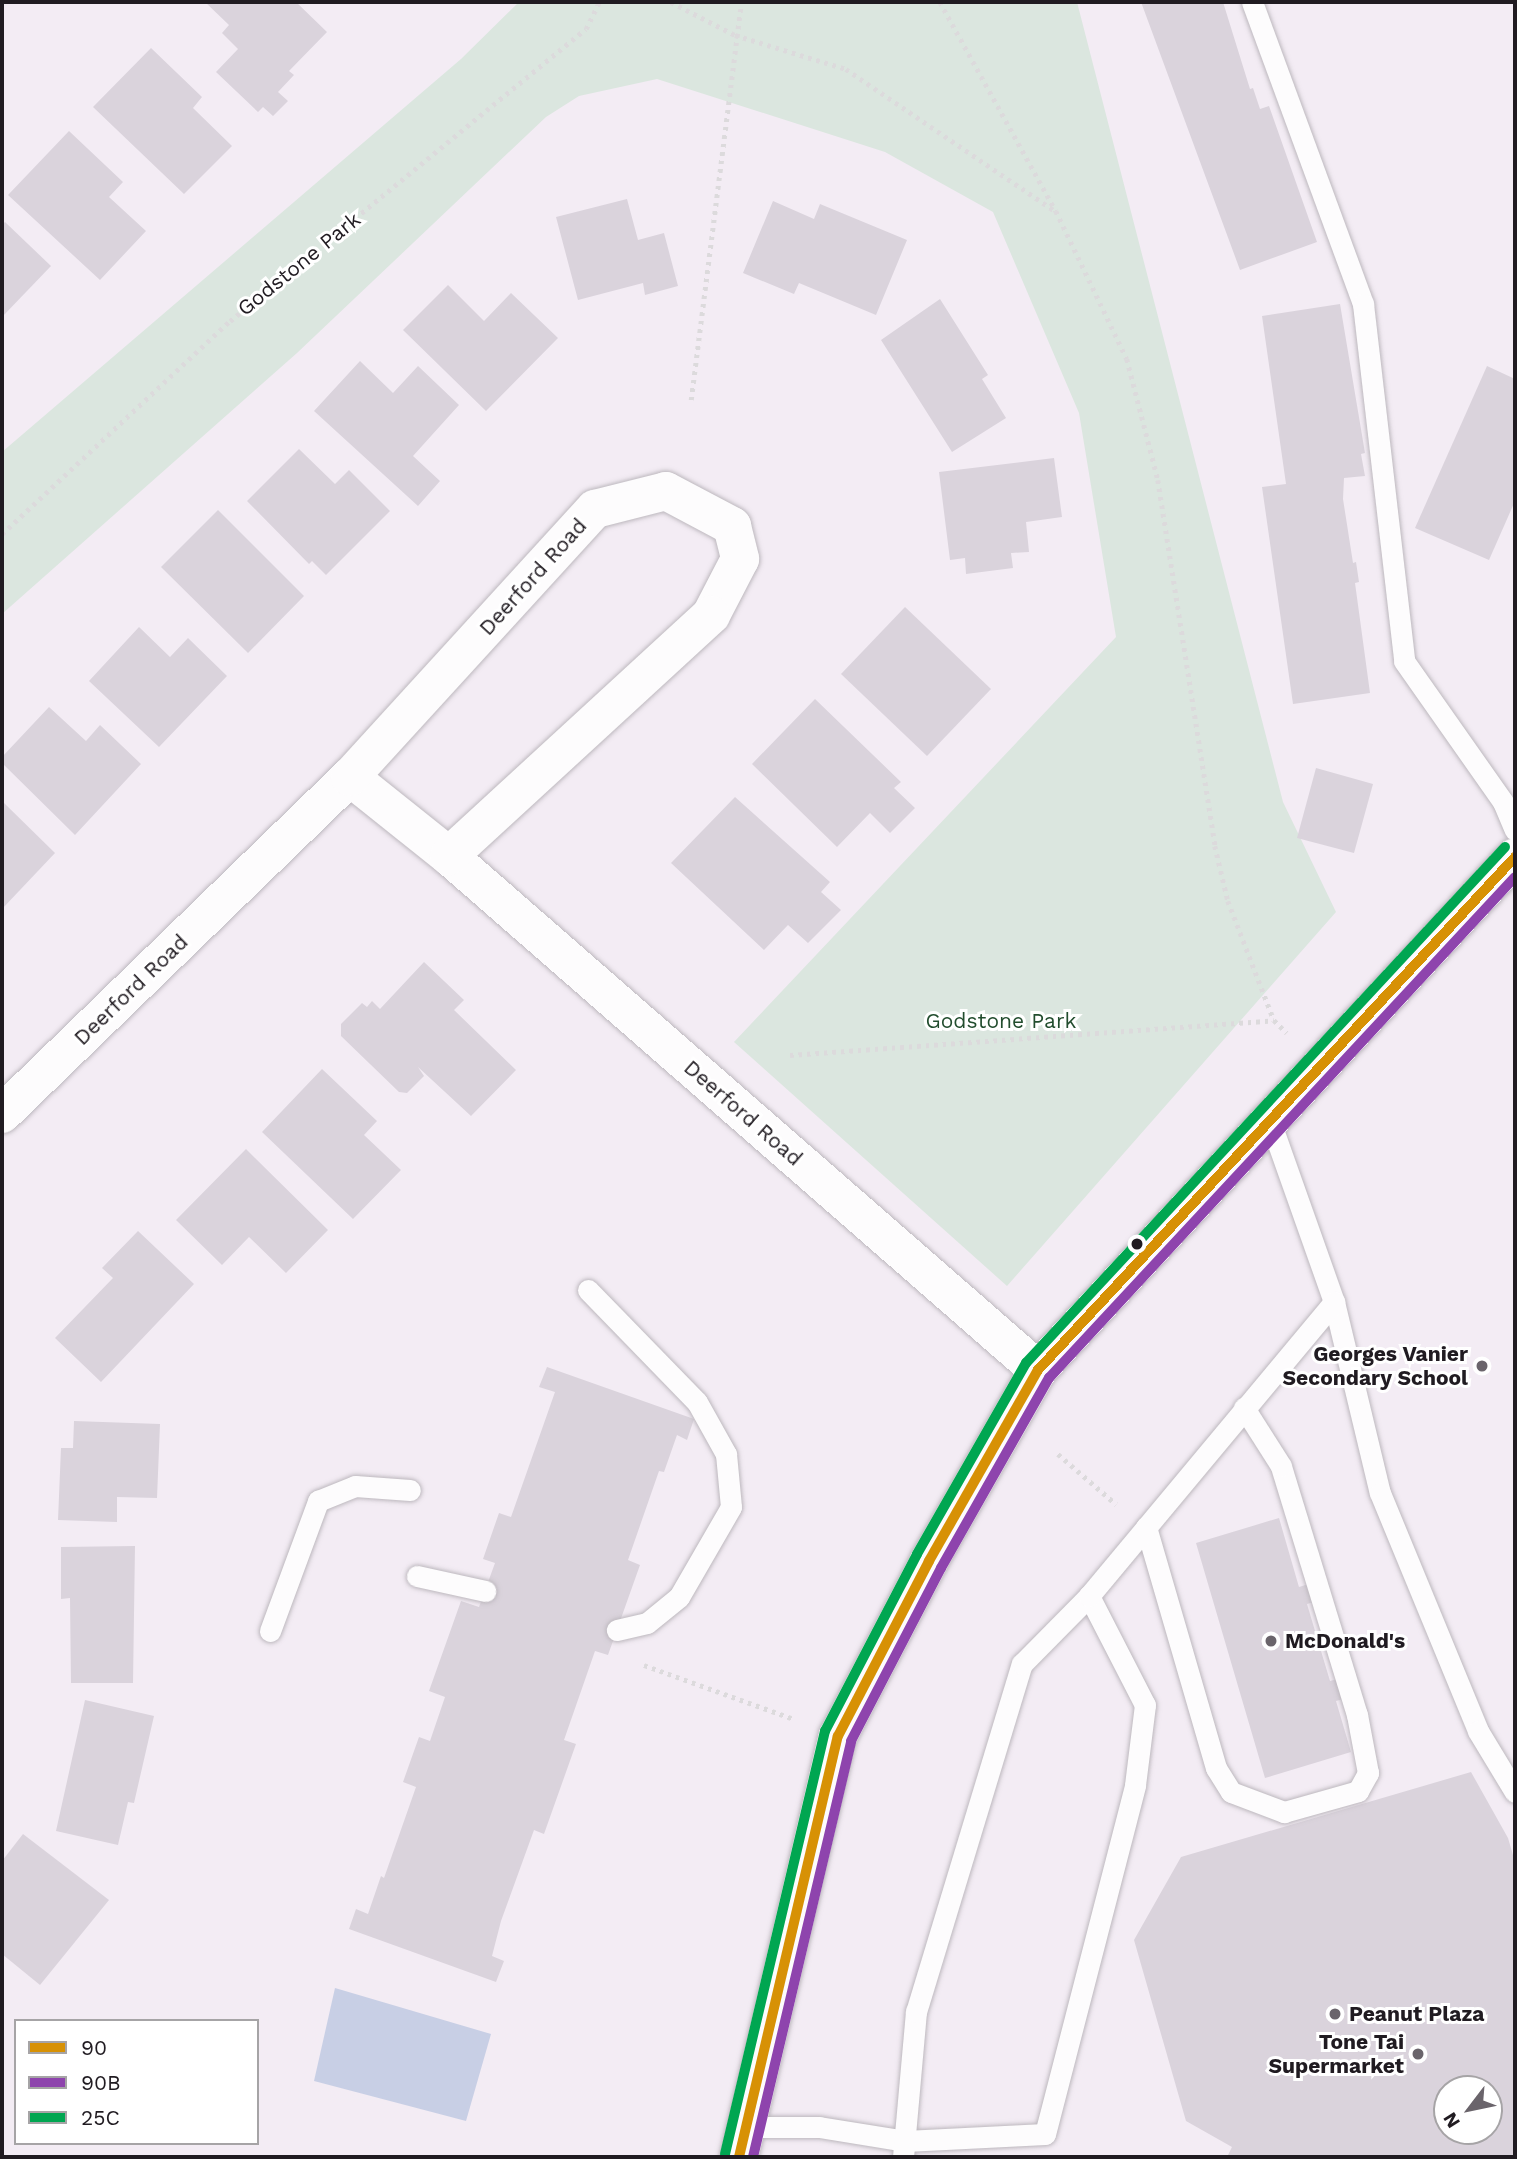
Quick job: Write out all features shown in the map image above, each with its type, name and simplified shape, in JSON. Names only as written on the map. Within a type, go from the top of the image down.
[{"type":"street","name":"Deerford Road","points":[[2,1114],[350,777],[595,509],[666,491],[732,526],[740,559],[711,615],[449,856]]},
{"type":"street","name":"Deerford Road","points":[[350,777],[449,856],[1038,1370]]},
{"type":"street","points":[[742,2142],[838,1736],[929,1560],[1038,1370],[1271,1124],[1515,857]]},
{"type":"lane","points":[[1252,2],[1363,304],[1404,661],[1503,802],[1515,830]]},
{"type":"lane","points":[[1271,1124],[1334,1302],[1380,1493],[1478,1731],[1515,1792]]},
{"type":"lane","points":[[587,1290],[697,1402],[726,1454],[731,1507],[680,1597],[647,1623],[617,1630]]},
{"type":"lane","points":[[904,2149],[916,2012],[1022,1664],[1090,1595],[1334,1302]]},
{"type":"lane","points":[[1146,1527],[1216,1768],[1231,1792],[1284,1812],[1358,1791],[1368,1773],[1357,1715],[1281,1466],[1244,1408]]},
{"type":"lane","points":[[270,1631],[317,1501],[355,1486],[410,1490]]},
{"type":"lane","points":[[417,1577],[485,1591]]},
{"type":"lane","points":[[742,2142],[820,2127],[904,2149],[1045,2134],[1135,1784],[1145,1705],[1090,1595]]},
{"type":"path","name":"Godstone Park","points":[[2,534],[230,321],[586,29],[599,2]]},
{"type":"path","points":[[671,2],[735,35],[846,69],[1056,211]]},
{"type":"path","points":[[691,400],[741,2]]},
{"type":"path","points":[[940,2],[1056,211],[1127,359],[1157,480],[1215,846],[1228,901],[1274,1020],[1321,1067]]},
{"type":"path","points":[[790,1055],[1274,1020]]},
{"type":"path","points":[[1058,1454],[1146,1527]]},
{"type":"path","points":[[630,1660],[838,1736]]},
{"type":"green space","name":"Godstone Park","points":[[519,2],[1077,2],[1283,802],[1336,912],[1007,1286],[734,1042],[1116,637],[1079,413],[993,212],[885,152],[657,79],[579,96],[546,117],[297,353],[2,614],[2,452],[461,59]]},
{"type":"water","points":[[335,1988],[491,2034],[466,2121],[314,2081]]},
{"type":"building","points":[[205,2],[296,2],[327,32],[289,71],[294,75],[278,92],[288,101],[273,116],[263,107],[258,112],[216,72],[238,49],[222,33],[229,25]]},
{"type":"building","points":[[1141,2],[1223,2],[1250,89],[1253,88],[1260,109],[1269,106],[1317,242],[1240,270]]},
{"type":"building","points":[[151,48],[202,97],[193,108],[232,146],[184,194],[93,107]]},
{"type":"building","points":[[69,131],[123,182],[109,197],[146,231],[100,280],[8,195]]},
{"type":"building","points":[[627,199],[638,240],[664,233],[678,286],[645,295],[643,283],[578,300],[556,217]]},
{"type":"building","points":[[773,201],[814,219],[820,204],[907,240],[876,315],[799,283],[794,294],[743,273]]},
{"type":"building","points":[[5,222],[51,266],[2,317],[2,225]]},
{"type":"building","points":[[448,285],[484,321],[511,293],[558,338],[486,411],[403,330]]},
{"type":"building","points":[[940,299],[988,375],[982,379],[1006,418],[952,452],[881,340]]},
{"type":"building","points":[[1340,304],[1365,453],[1361,454],[1365,476],[1344,478],[1343,499],[1353,563],[1356,562],[1359,582],[1355,583],[1370,693],[1293,704],[1262,487],[1286,484],[1262,316]]},
{"type":"building","points":[[360,361],[393,393],[418,366],[459,405],[413,456],[440,481],[418,506],[314,411]]},
{"type":"building","points":[[1487,366],[1515,379],[1515,501],[1489,560],[1415,528]]},
{"type":"building","points":[[299,449],[335,484],[349,470],[390,511],[326,575],[312,561],[309,564],[247,501]]},
{"type":"building","points":[[1054,458],[1062,517],[1026,522],[1029,552],[1011,553],[1013,568],[966,574],[965,558],[950,560],[939,472]]},
{"type":"building","points":[[218,510],[304,596],[248,653],[161,567]]},
{"type":"building","points":[[905,607],[991,689],[927,756],[841,674]]},
{"type":"building","points":[[139,627],[170,657],[188,638],[227,676],[159,747],[89,681]]},
{"type":"building","points":[[815,699],[901,782],[894,788],[915,808],[890,833],[870,813],[837,847],[752,764]]},
{"type":"building","points":[[49,707],[86,741],[100,725],[141,764],[75,835],[2,763],[2,757]]},
{"type":"building","points":[[1316,768],[1373,784],[1354,853],[1297,838]]},
{"type":"building","points":[[735,797],[830,882],[821,892],[841,910],[808,943],[788,925],[764,950],[671,863]]},
{"type":"building","points":[[2,801],[55,853],[2,909]]},
{"type":"building","points":[[424,962],[464,1000],[454,1010],[516,1070],[471,1116],[418,1067],[424,1076],[407,1093],[399,1092],[341,1036],[341,1024],[362,1003],[367,1007],[372,1001],[380,1009]]},
{"type":"building","points":[[322,1069],[377,1121],[364,1135],[401,1170],[353,1219],[262,1132]]},
{"type":"building","points":[[246,1149],[328,1230],[286,1273],[249,1237],[222,1265],[176,1220]]},
{"type":"building","points":[[138,1231],[194,1284],[101,1382],[55,1338],[113,1278],[102,1268]]},
{"type":"building","points":[[547,1367],[694,1419],[687,1440],[677,1435],[664,1472],[659,1471],[628,1560],[640,1565],[608,1655],[595,1651],[564,1740],[576,1744],[544,1834],[534,1830],[501,1921],[492,1956],[504,1961],[496,1982],[349,1929],[356,1909],[368,1914],[381,1876],[384,1878],[416,1787],[403,1782],[419,1737],[430,1741],[445,1697],[429,1691],[461,1601],[479,1607],[495,1563],[483,1559],[499,1513],[511,1517],[555,1392],[539,1387]]},
{"type":"building","points":[[74,1421],[160,1424],[157,1498],[117,1497],[117,1522],[58,1520],[61,1448],[73,1448]]},
{"type":"building","name":"McDonald's","points":[[1279,1518],[1299,1587],[1312,1583],[1317,1601],[1307,1604],[1330,1681],[1341,1678],[1347,1698],[1336,1701],[1351,1752],[1265,1778],[1196,1543]]},
{"type":"building","points":[[135,1546],[133,1683],[71,1683],[70,1598],[61,1599],[61,1547]]},
{"type":"building","points":[[85,1700],[154,1716],[134,1803],[128,1802],[118,1845],[56,1831]]},
{"type":"building","name":"Peanut Plaza","points":[[1471,1772],[1508,1838],[1515,1862],[1515,2157],[1227,2157],[1232,2147],[1186,2121],[1134,1940],[1181,1857]]},
{"type":"building","points":[[23,1834],[109,1900],[40,1985],[2,1954],[2,1861]]},
{"type":"transit line","name":"25C","points":[[725,2154],[825,1731],[917,1554],[1026,1363],[1505,847]]},
{"type":"transit line","name":"90","points":[[739,2157],[838,1736],[929,1561],[1038,1370],[1515,857]]},
{"type":"transit line","name":"90B","points":[[753,2157],[851,1741],[941,1568],[1049,1378],[1515,877]]},
{"type":"place","name":"Georges Vanier Secondary School","points":[[1482,1366]]},
{"type":"place","name":"McDonald's","points":[[1271,1641]]},
{"type":"place","name":"Peanut Plaza","points":[[1335,2014]]},
{"type":"place","name":"Tone Tai Supermarket","points":[[1418,2054]]}]
